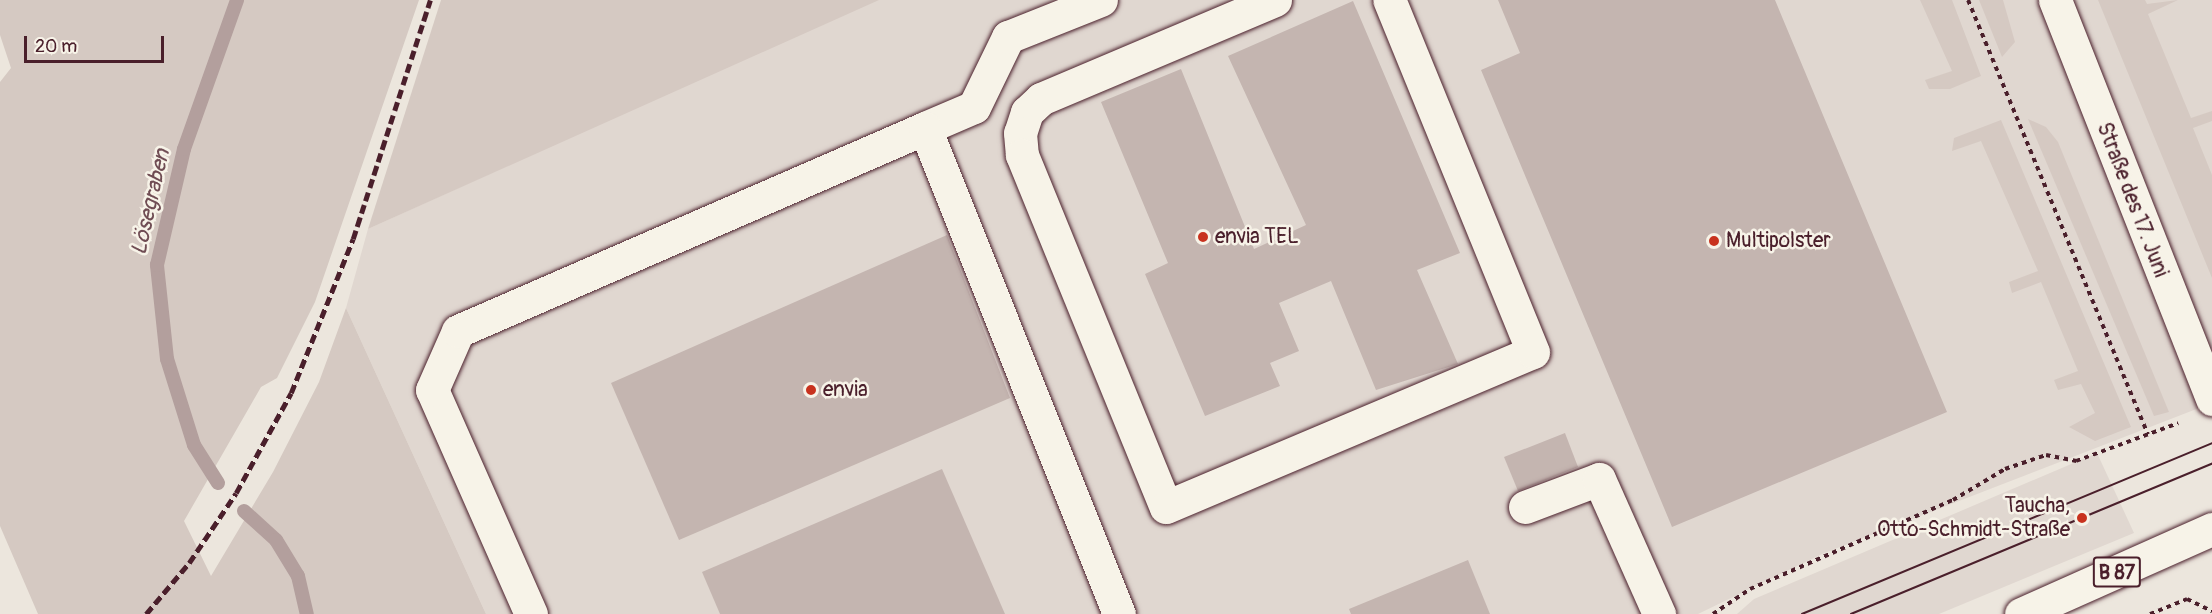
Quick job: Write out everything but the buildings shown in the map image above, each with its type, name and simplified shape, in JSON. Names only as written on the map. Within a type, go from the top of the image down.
[{"type":"street","points":[[531,614],[432,390],[458,332],[974,107],[1008,37],[1101,0]]},
{"type":"street","points":[[1275,0],[1041,99],[1027,112],[1020,133],[1022,155],[1166,507],[1533,352],[1389,0]]},
{"type":"street","name":"Straße des 17. Juni","points":[[2055,0],[2212,399]]},
{"type":"street","points":[[925,128],[1119,614]]},
{"type":"street","points":[[1525,507],[1599,479],[1659,614]]},
{"type":"street","name":"B 87","points":[[2021,614],[2212,529]]},
{"type":"path","points":[[1968,0],[2148,434]]},
{"type":"path","points":[[1713,614],[1750,589],[1953,500],[2005,469],[2046,455],[2076,461],[2178,423]]},
{"type":"path","points":[[2150,614],[2187,599],[2211,610]]},
{"type":"shaded area","points":[[0,0],[419,0],[315,302],[277,378],[261,387],[184,521],[211,576],[273,472],[319,382],[346,308],[486,614],[38,614],[0,526],[0,82],[11,68],[0,35]]},
{"type":"shaded area","points":[[441,0],[879,0],[368,229]]},
{"type":"shaded area","points":[[873,0],[2212,0],[2212,403],[1822,554],[1698,614],[486,614],[346,308],[368,229]]},
{"type":"shaded area","points":[[1920,0],[1952,0],[1981,76],[1950,89],[1929,89],[1925,80],[1952,71]]},
{"type":"shaded area","points":[[1979,0],[2003,0],[2015,42],[2002,57]]},
{"type":"shaded area","points":[[2098,0],[2145,0],[2147,4],[2178,0],[2148,14],[2191,118],[2212,111],[2212,121],[2193,128],[2212,175],[2212,278]]},
{"type":"shaded area","points":[[2028,119],[2046,127],[2058,142],[2169,412],[2154,416]]},
{"type":"shaded area","points":[[2001,120],[2131,427],[2095,441],[2069,427],[2095,413],[2081,384],[2058,390],[2054,380],[2078,371],[2041,282],[2012,293],[2009,282],[2038,271],[1981,141],[1952,151],[1954,138]]},
{"type":"shaded area","points":[[2097,453],[2134,533],[1939,614],[1737,614],[1754,599]]},
{"type":"waterway","name":"Lösegraben","points":[[218,483],[194,445],[167,359],[157,265],[184,149],[237,0]]},
{"type":"waterway","name":"Lösegraben","points":[[244,511],[276,540],[298,576],[307,614]]},
{"type":"tram line","points":[[1802,614],[2212,443]]},
{"type":"tram line","points":[[1851,614],[2212,464]]},
{"type":"railway","points":[[146,614],[189,563],[236,493],[291,393],[353,239],[430,0]]},
{"type":"place","name":"envia TEL","points":[[1203,237]]},
{"type":"place","name":"Multipolster","points":[[1714,241]]},
{"type":"place","name":"envia","points":[[811,390]]},
{"type":"place","name":"Taucha, Otto-Schmidt-Straße","points":[[2082,518]]}]
